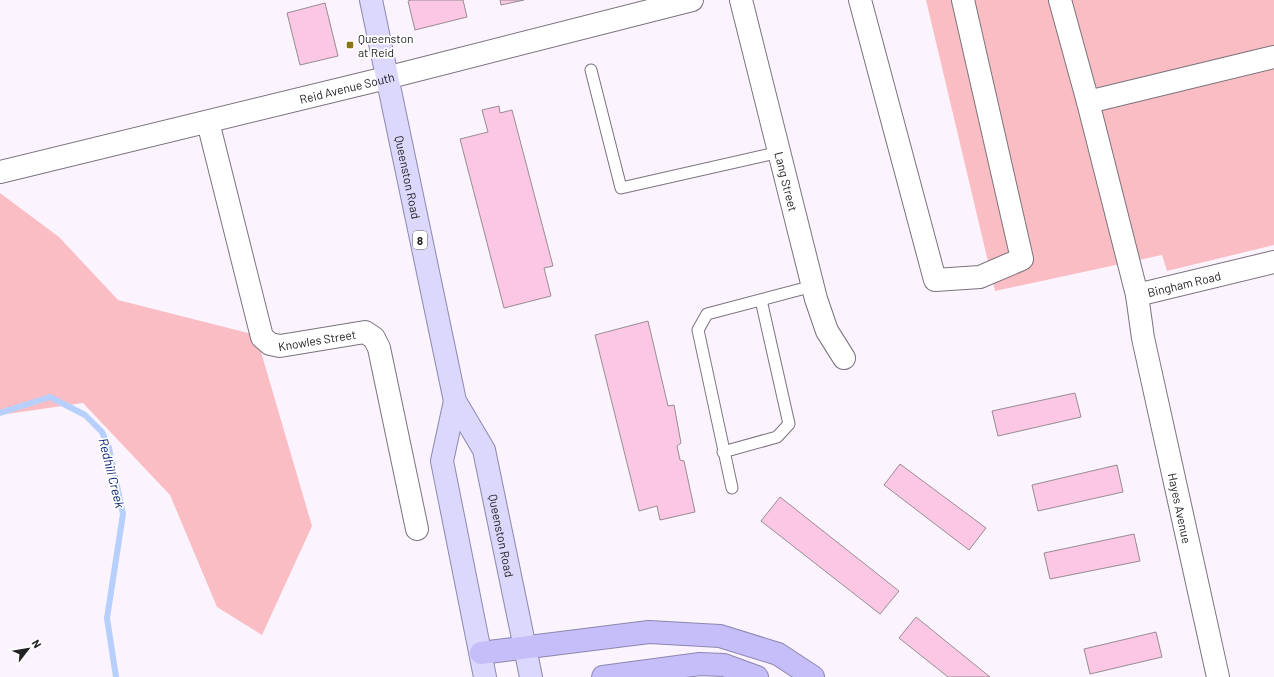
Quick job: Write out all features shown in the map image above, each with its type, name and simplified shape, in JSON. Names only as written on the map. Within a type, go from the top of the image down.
[{"type":"highway","points":[[481,653],[526,646],[649,632],[720,636],[778,654],[813,677]]},
{"type":"highway","points":[[603,677],[700,664],[724,665],[757,677]]},
{"type":"main road","name":"Queenston Road","points":[[371,0],[386,78],[455,401],[484,450],[526,646],[531,677]]},
{"type":"main road","name":"Queenston Road","points":[[455,401],[442,461],[485,677]]},
{"type":"street","name":"Reid Avenue South","points":[[0,172],[386,78],[692,0]]},
{"type":"street","name":"Lang Street","points":[[741,0],[813,286],[827,331],[844,358]]},
{"type":"street","points":[[860,0],[935,280],[980,277],[1022,259],[963,0]]},
{"type":"street","points":[[1060,0],[1088,102],[1137,295]]},
{"type":"street","points":[[1088,102],[1274,57]]},
{"type":"street","name":"Knowles Street","points":[[208,122],[262,337],[270,344],[280,346],[365,332],[374,338],[379,348],[417,529]]},
{"type":"street","name":"Bingham Road","points":[[1143,338],[1137,295],[1274,262]]},
{"type":"street","name":"Hayes Avenue","points":[[1143,338],[1218,677]]},
{"type":"lane","points":[[591,70],[621,188],[780,152]]},
{"type":"lane","points":[[732,488],[723,452],[698,330],[707,314],[813,286]]},
{"type":"lane","points":[[723,452],[777,437],[789,424],[761,300]]},
{"type":"shaded area","points":[[926,0],[1274,0],[1274,245],[1167,271],[1162,255],[995,291]]},
{"type":"shaded area","points":[[0,193],[59,237],[118,300],[256,335],[312,526],[262,635],[217,607],[170,495],[83,403],[0,415]]},
{"type":"building","points":[[463,0],[467,17],[415,30],[408,1]]},
{"type":"building","points":[[500,0],[524,0],[501,5]]},
{"type":"building","points":[[325,3],[338,56],[300,65],[287,13]]},
{"type":"building","points":[[499,106],[500,113],[512,110],[553,266],[544,268],[551,296],[504,308],[460,139],[488,132],[482,110]]},
{"type":"building","points":[[648,321],[668,406],[674,405],[681,443],[677,446],[680,460],[684,461],[695,512],[660,520],[657,506],[639,511],[595,335]]},
{"type":"building","points":[[1075,393],[1081,417],[998,436],[992,411]]},
{"type":"building","points":[[900,464],[986,528],[969,550],[884,485]]},
{"type":"building","points":[[1117,465],[1123,492],[1038,511],[1032,485]]},
{"type":"building","points":[[780,497],[899,591],[880,614],[761,521]]},
{"type":"building","points":[[1134,534],[1140,561],[1050,579],[1044,553]]},
{"type":"building","points":[[916,617],[990,677],[948,677],[899,638]]},
{"type":"building","points":[[1156,632],[1162,657],[1090,674],[1084,649]]},
{"type":"waterway","name":"Redhill Creek","points":[[0,413],[50,397],[85,415],[102,432],[109,448],[123,514],[107,618],[116,677]]},
{"type":"place","name":"Queenston at Reid","points":[[350,45]]}]
